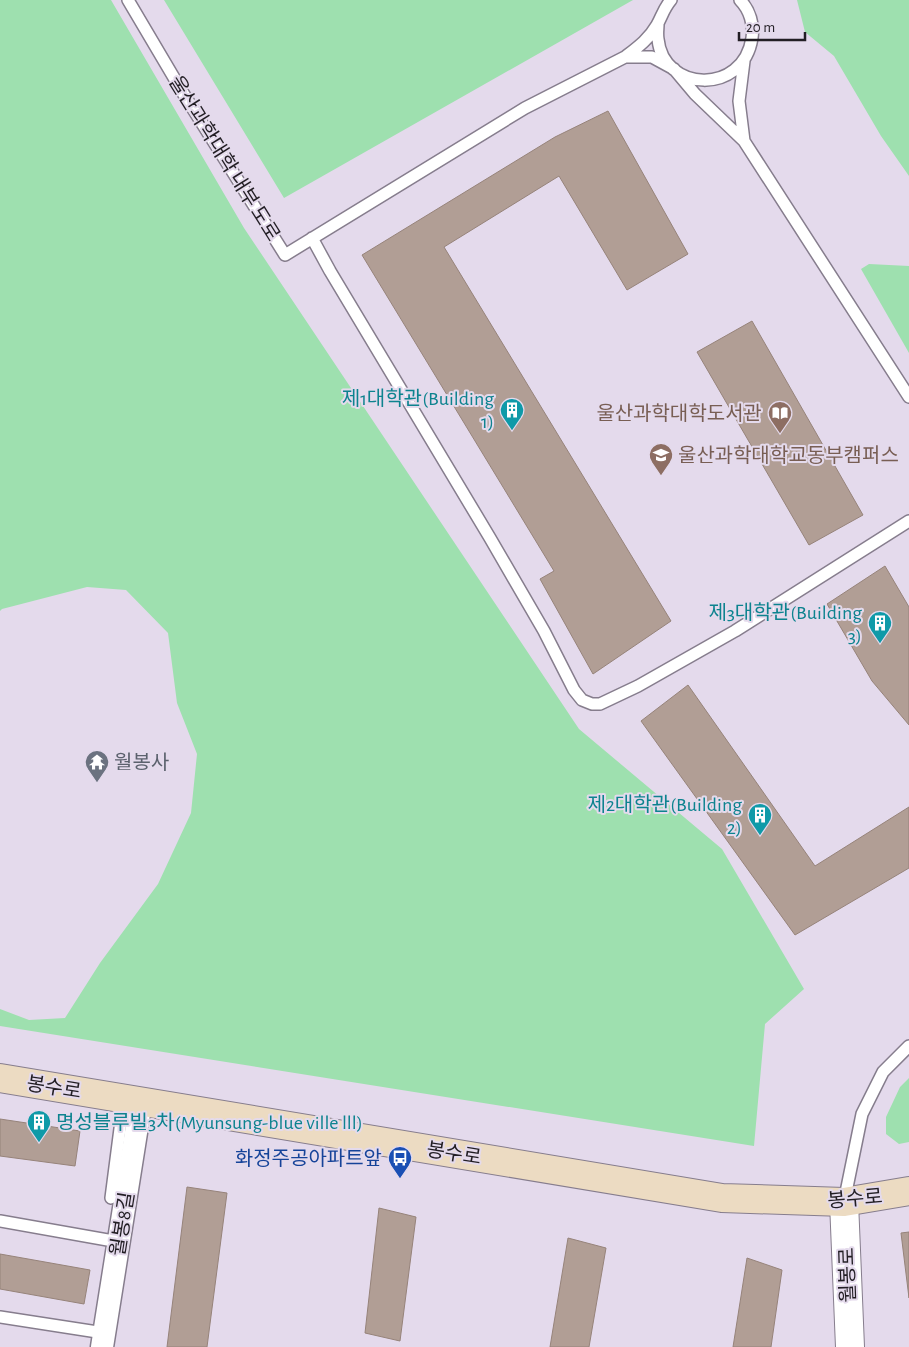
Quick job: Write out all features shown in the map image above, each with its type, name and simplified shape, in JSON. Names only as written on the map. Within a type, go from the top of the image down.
[{"type":"main road","name":"봉수로","points":[[0,1078],[722,1198],[844,1202],[909,1191]]},
{"type":"street","name":"월봉8길","points":[[103,1340],[119,1242],[133,1100]]},
{"type":"street","name":"월봉로","points":[[844,1202],[850,1347]]},
{"type":"lane","name":"울산과학대학 내부 도로","points":[[128,0],[188,101],[285,254],[525,108],[625,57],[647,41],[658,24],[664,8],[671,0]]},
{"type":"lane","points":[[625,57],[652,57],[688,78],[704,81],[720,78],[734,72],[744,61],[751,47],[753,32],[751,17],[740,0]]},
{"type":"lane","points":[[658,24],[658,40],[663,56],[695,94],[744,141],[909,397]]},
{"type":"lane","points":[[744,61],[739,101],[744,141]]},
{"type":"lane","points":[[312,238],[544,631],[574,690],[582,700],[592,704],[600,704],[638,686],[735,631],[909,521]]},
{"type":"lane","points":[[844,1202],[862,1114],[883,1072],[909,1046]]},
{"type":"lane","points":[[111,1198],[133,1100]]},
{"type":"lane","points":[[0,1222],[119,1242]]},
{"type":"lane","points":[[0,1317],[103,1340]]},
{"type":"green space","points":[[0,0],[111,0],[244,228],[579,729],[722,849],[804,989],[765,1024],[754,1146],[0,1026],[0,1009],[29,1020],[65,1018],[100,963],[158,884],[191,813],[197,754],[177,703],[168,633],[126,590],[87,587],[0,611]]},
{"type":"green space","points":[[164,0],[633,0],[284,198]]},
{"type":"green space","points":[[797,0],[909,0],[909,176],[881,136],[834,56],[805,32]]},
{"type":"green space","points":[[869,264],[909,266],[909,353],[861,269]]},
{"type":"green space","points":[[909,1078],[909,1142],[899,1144],[886,1134],[886,1117],[900,1087]]},
{"type":"building","name":"제1대학관(Building 1)","points":[[608,111],[688,254],[627,290],[559,176],[444,247],[671,621],[593,674],[540,579],[554,571],[362,255],[555,137]]},
{"type":"building","name":"울산과학대학도서관","points":[[752,321],[863,515],[809,545],[697,352]]},
{"type":"building","name":"제3대학관(Building 3)","points":[[885,566],[909,607],[909,725],[872,681],[827,604]]},
{"type":"building","name":"제2대학관(Building 2)","points":[[688,685],[815,866],[909,807],[909,868],[795,935],[641,721]]},
{"type":"building","name":"명성블루빌3차(Myunsung-blue ville lll)","points":[[0,1119],[80,1131],[75,1166],[0,1156]]},
{"type":"building","points":[[187,1187],[227,1193],[207,1347],[167,1347]]},
{"type":"building","points":[[379,1208],[416,1217],[400,1341],[365,1333]]},
{"type":"building","points":[[909,1232],[909,1298],[901,1233]]},
{"type":"building","points":[[568,1238],[606,1248],[589,1347],[550,1347]]},
{"type":"building","points":[[0,1254],[90,1270],[84,1304],[0,1289]]},
{"type":"building","points":[[747,1258],[782,1270],[771,1347],[733,1347]]},
{"type":"place","name":"제1대학관(Building 1)","points":[[512,431]]},
{"type":"place","name":"울산과학대학도서관","points":[[780,434]]},
{"type":"place","name":"울산과학대학교동부캠퍼스","points":[[661,476]]},
{"type":"place","name":"제3대학관(Building 3)","points":[[880,644]]},
{"type":"place","name":"월봉사","points":[[97,783]]},
{"type":"place","name":"제2대학관(Building 2)","points":[[760,836]]},
{"type":"place","name":"명성블루빌3차(Myunsung-blue ville lll)","points":[[39,1143]]},
{"type":"place","name":"화정주공아파트앞","points":[[400,1179]]}]
